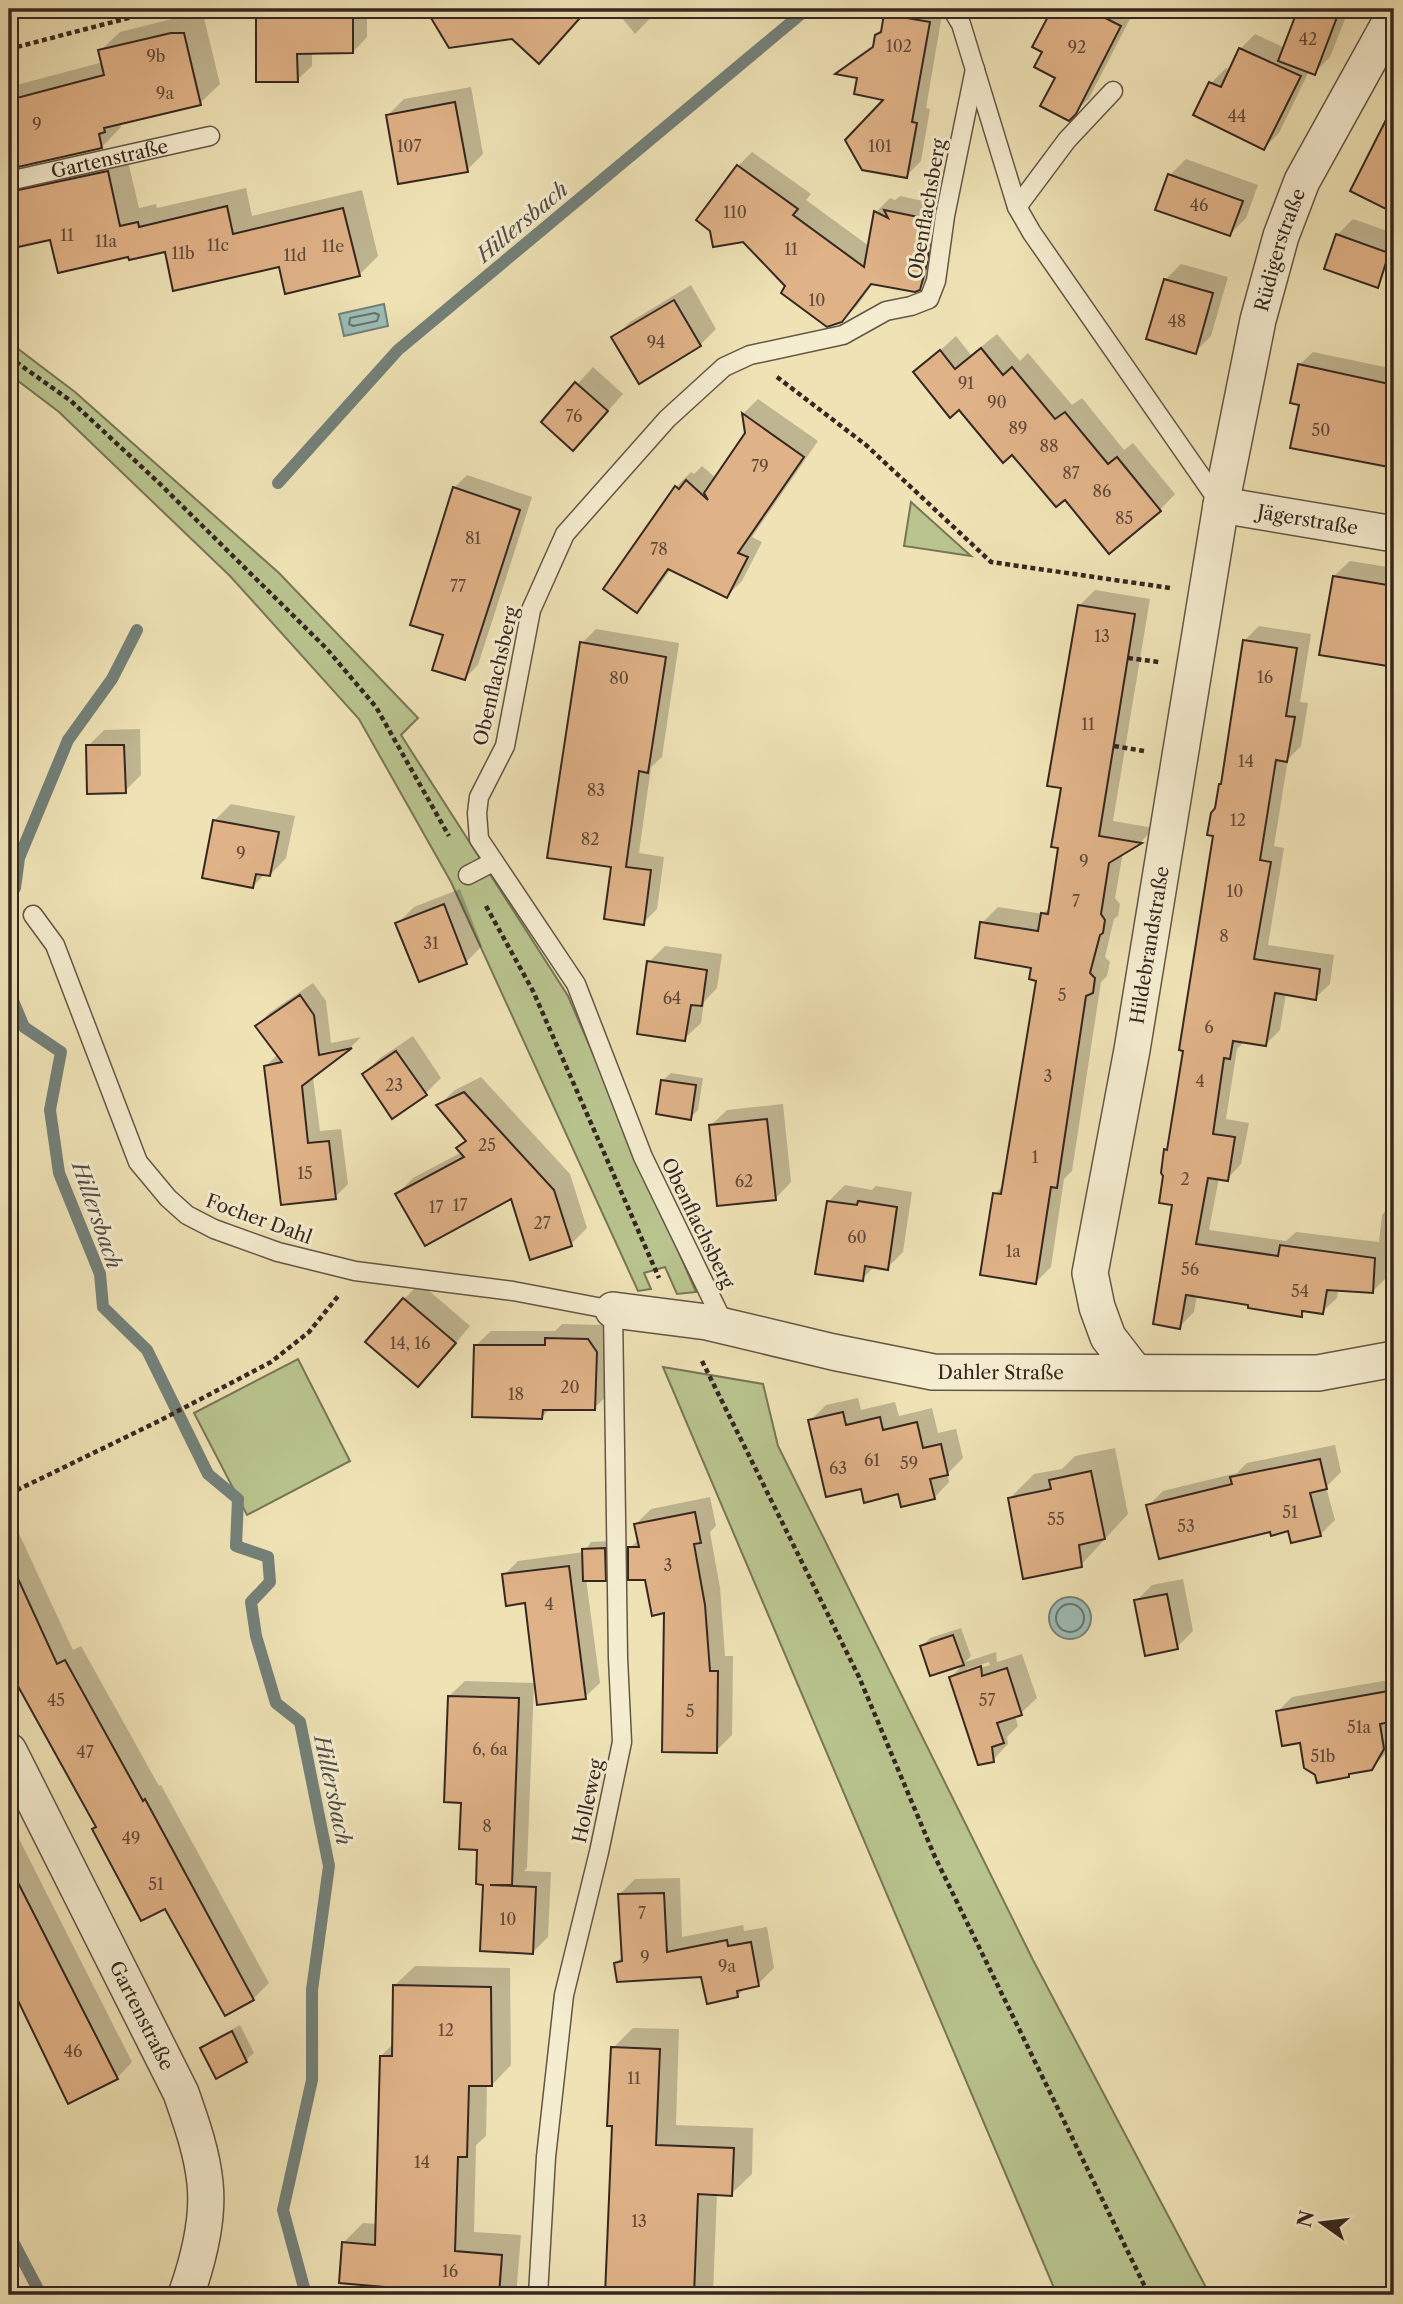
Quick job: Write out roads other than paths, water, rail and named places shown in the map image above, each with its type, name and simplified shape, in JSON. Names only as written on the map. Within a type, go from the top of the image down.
[{"type":"street","name":"Rüdigerstraße","points":[[1221,505],[1258,320],[1281,236],[1302,181],[1394,15]]},
{"type":"street","name":"Jägerstraße","points":[[1221,505],[1394,534]]},
{"type":"street","name":"Hildebrandstraße","points":[[1135,1372],[1108,1337],[1097,1307],[1090,1273],[1132,1050],[1221,505]]},
{"type":"street","name":"Dahler Straße","points":[[613,1310],[725,1326],[933,1372],[1318,1373],[1394,1359]]},
{"type":"street","name":"Gartenstraße","points":[[9,1751],[181,2093],[197,2140],[205,2184],[203,2228],[197,2264],[186,2295]]},
{"type":"lane","name":"Obenflachsberg","points":[[952,9],[961,24],[1017,207],[1032,233],[1221,505]]},
{"type":"lane","name":"Obenflachsberg","points":[[725,1326],[643,1157],[576,984],[479,839],[477,813],[480,797],[505,746],[531,610],[565,534],[667,419],[724,367],[749,356],[844,335],[886,311],[929,299],[936,281],[945,216],[975,69]]},
{"type":"lane","points":[[1017,207],[1067,140],[1113,91]]},
{"type":"lane","name":"Gartenstraße","points":[[9,181],[209,136]]},
{"type":"lane","points":[[468,875],[493,862]]},
{"type":"lane","name":"Focher Dahl","points":[[33,915],[55,945],[138,1162],[168,1198],[187,1214],[214,1229],[278,1252],[355,1271],[513,1291],[613,1310]]},
{"type":"lane","name":"Holleweg","points":[[538,2295],[546,2157],[564,1995],[599,1852],[622,1742],[618,1658],[613,1310]]},
{"type":"water","points":[[384,304],[388,326],[344,336],[339,314]]},
{"type":"water","points":[[1070,1597],[1085,1603],[1091,1618],[1085,1633],[1070,1639],[1055,1633],[1049,1618],[1055,1603]]},
{"type":"waterway","name":"Hillersbach","points":[[278,483],[398,350],[807,9]]},
{"type":"waterway","name":"Hillersbach","points":[[15,888],[19,858],[68,740],[112,679],[137,630]]},
{"type":"waterway","name":"Hillersbach","points":[[9,991],[24,1027],[61,1052],[50,1110],[59,1173],[100,1274],[103,1307],[147,1350],[208,1474],[238,1499],[236,1546],[268,1557],[270,1582],[251,1602],[256,1636],[276,1703],[300,1722],[329,1866],[312,1990],[312,2080],[283,2210],[306,2295]]},
{"type":"waterway","points":[[9,2234],[41,2295]]}]
